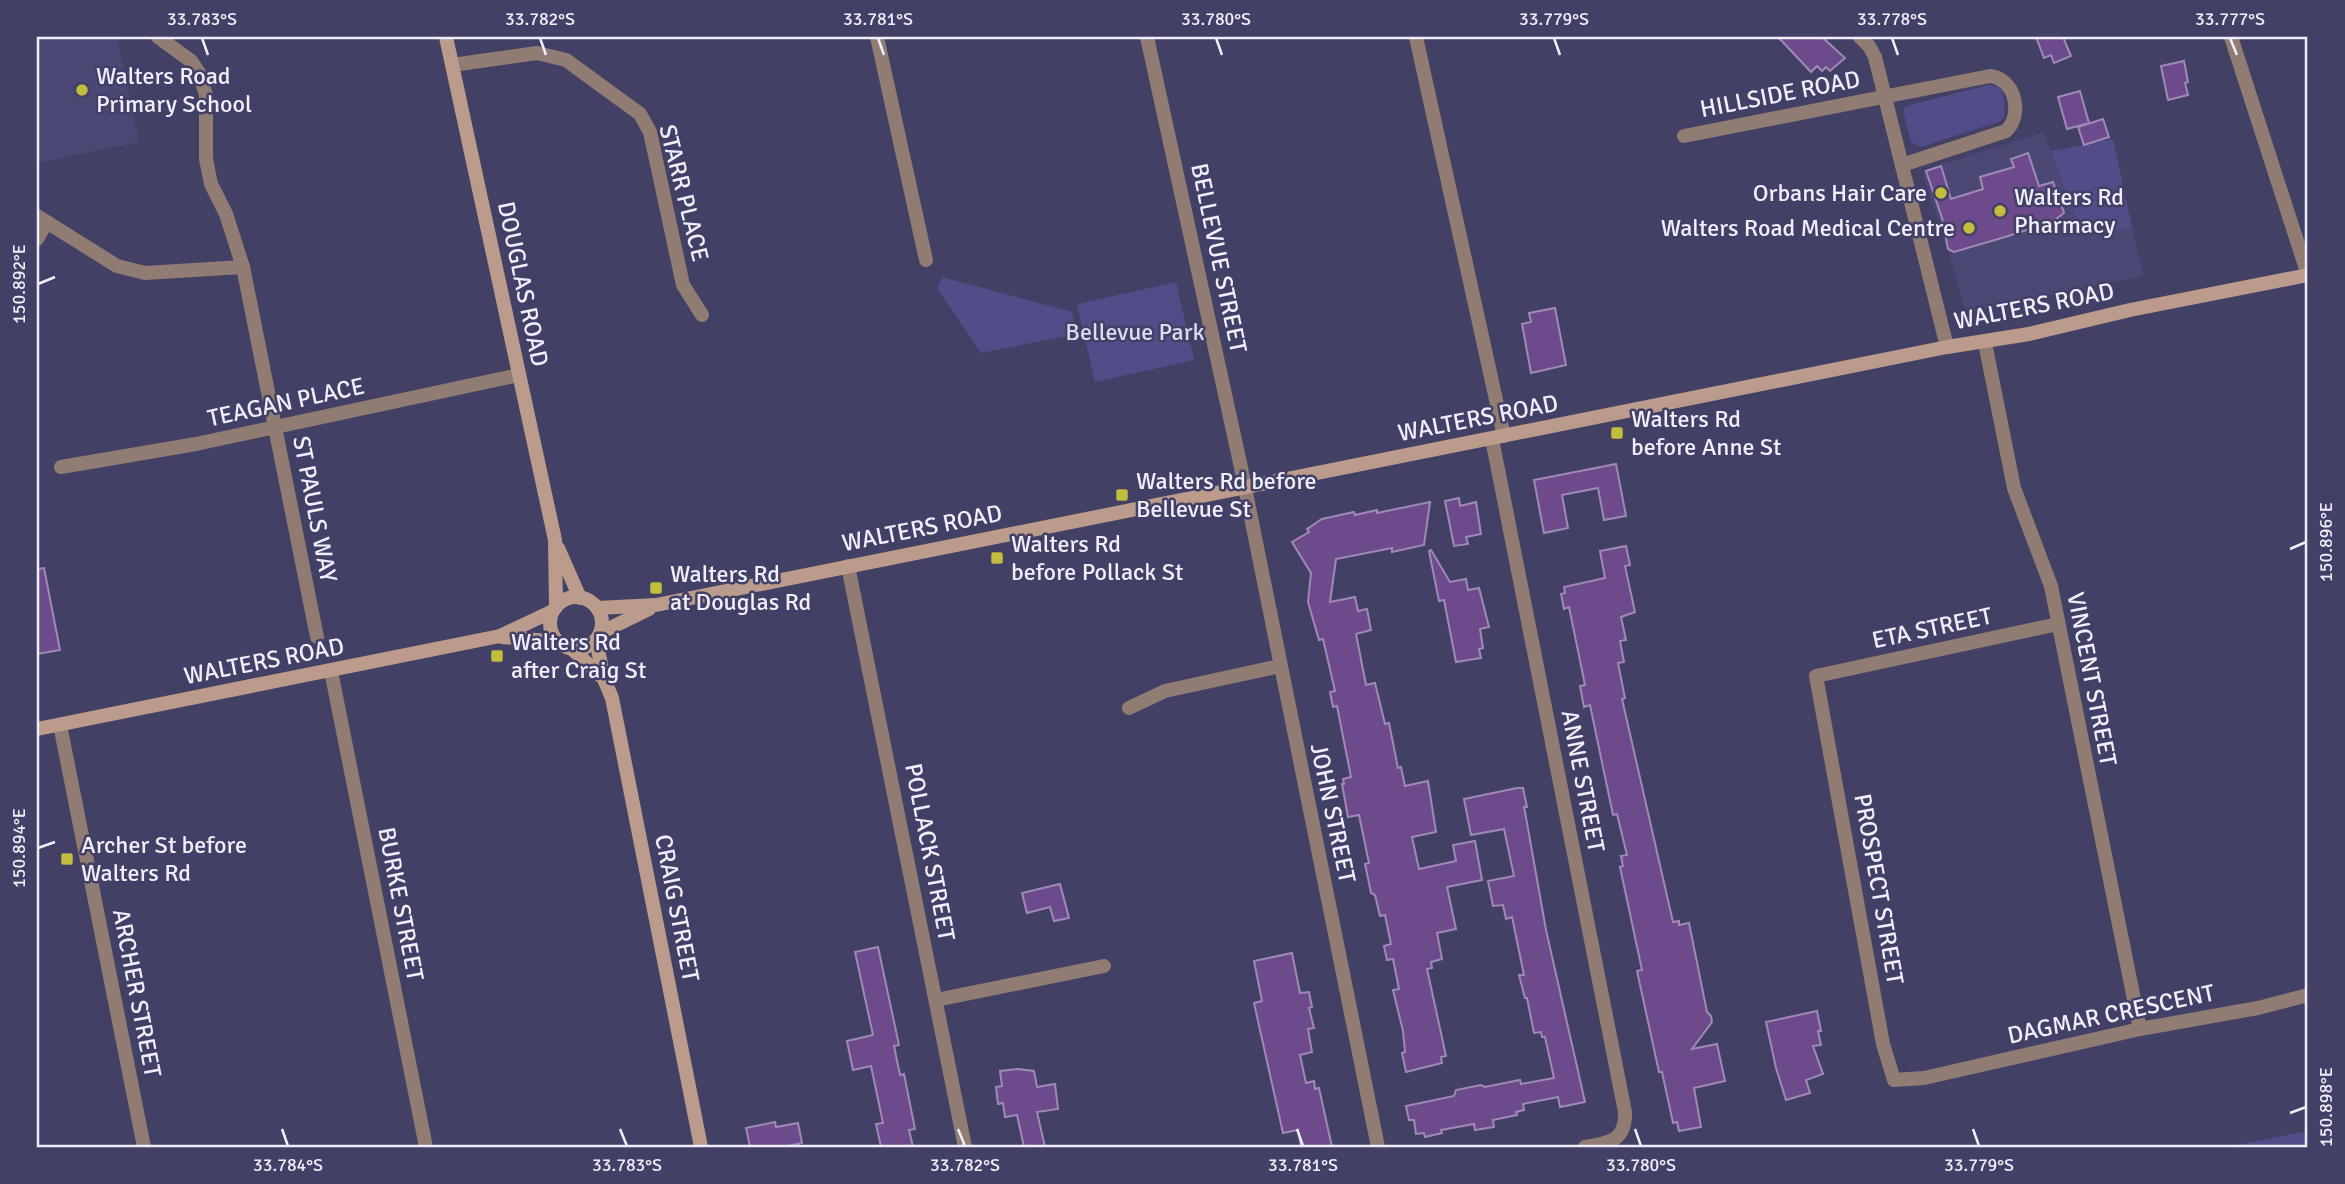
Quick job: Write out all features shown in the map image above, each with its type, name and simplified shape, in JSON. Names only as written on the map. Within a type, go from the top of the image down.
[{"type":"main road","name":"DOUGLAS ROAD","points":[[446,37],[555,540],[580,598]]},
{"type":"main road","name":"WALTERS ROAD","points":[[597,608],[656,605],[1947,347],[1985,343],[2130,310],[2308,275]]},
{"type":"main road","name":"DOUGLAS ROAD","points":[[555,540],[555,609]]},
{"type":"main road","points":[[572,598],[580,598],[597,608],[601,616],[598,636],[585,648],[565,646],[551,628],[555,609],[572,598]]},
{"type":"main road","name":"WALTERS ROAD","points":[[598,636],[656,605]]},
{"type":"main road","name":"WALTERS ROAD","points":[[37,729],[500,636],[555,609]]},
{"type":"main road","name":"WALTERS ROAD","points":[[500,636],[565,646]]},
{"type":"main road","name":"CRAIG STREET","points":[[598,636],[604,679],[612,698],[701,1147]]},
{"type":"main road","name":"CRAIG STREET","points":[[565,646],[604,679]]},
{"type":"street","name":"ST PAULS WAY","points":[[158,37],[191,61],[199,73],[206,95],[205,159],[211,184],[229,223],[243,267],[317,637]]},
{"type":"street","points":[[877,37],[926,260]]},
{"type":"street","name":"BELLEVUE STREET","points":[[1147,37],[1245,488]]},
{"type":"street","points":[[1416,37],[1498,437]]},
{"type":"street","points":[[1860,37],[1873,51],[1947,347]]},
{"type":"street","points":[[2231,37],[2308,275]]},
{"type":"street","name":"STARR PLACE","points":[[453,65],[537,53],[566,60],[640,114],[650,132],[683,285],[702,315]]},
{"type":"street","name":"HILLSIDE ROAD","points":[[1684,136],[1990,76],[2003,79],[2011,90],[2015,120],[2006,131],[1902,165]]},
{"type":"street","points":[[37,239],[42,219],[117,266],[145,273],[243,267]]},
{"type":"street","name":"VINCENT STREET","points":[[1985,343],[2011,476],[2047,574],[2140,1029]]},
{"type":"street","name":"TEAGAN PLACE","points":[[61,467],[197,444],[519,375]]},
{"type":"street","name":"ANNE STREET","points":[[1498,437],[1625,1112],[1626,1121],[1621,1132],[1609,1142],[1585,1147]]},
{"type":"street","name":"JOHN STREET","points":[[1245,488],[1378,1147]]},
{"type":"street","name":"POLLACK STREET","points":[[848,566],[965,1147]]},
{"type":"street","name":"ETA STREET","points":[[1816,676],[2058,624]]},
{"type":"street","points":[[1129,708],[1165,691],[1280,666]]},
{"type":"street","name":"BURKE STREET","points":[[331,671],[426,1147]]},
{"type":"street","name":"PROSPECT STREET","points":[[1816,676],[1883,1044],[1894,1080],[1924,1078]]},
{"type":"street","name":"ARCHER STREET","points":[[60,725],[144,1147]]},
{"type":"street","points":[[936,1000],[1104,966]]},
{"type":"street","name":"DAGMAR CRESCENT","points":[[1924,1078],[2140,1029],[2258,1008],[2308,995]]},
{"type":"shaded area","name":"Walters Road Primary School","points":[[37,37],[117,37],[139,142],[37,163]]},
{"type":"shaded area","points":[[2044,132],[2082,236],[2132,227],[2143,276],[1974,311],[1964,308],[1923,175],[1925,170]]},
{"type":"green space","points":[[1989,85],[1999,87],[2003,93],[2005,115],[2001,121],[1921,147],[1911,142],[1903,111],[1906,106]]},
{"type":"green space","points":[[2113,139],[2132,227],[2082,236],[2051,151]]},
{"type":"green space","points":[[942,277],[1072,312],[1077,334],[981,353],[937,288]]},
{"type":"green space","name":"Bellevue Park","points":[[1176,282],[1194,360],[1095,382],[1077,304]]},
{"type":"green space","points":[[2308,1131],[2308,1147],[2227,1147]]},
{"type":"building","points":[[1778,37],[1822,37],[1845,58],[1830,71],[1826,67],[1822,71],[1817,66],[1811,72]]},
{"type":"building","points":[[2036,37],[2063,37],[2071,56],[2054,63],[2051,55],[2044,58]]},
{"type":"building","points":[[2184,61],[2188,95],[2168,100],[2161,66]]},
{"type":"building","points":[[2080,91],[2089,123],[2067,129],[2058,97]]},
{"type":"building","points":[[2103,119],[2109,137],[2084,145],[2078,127]]},
{"type":"building","points":[[2028,153],[2039,186],[2053,182],[2064,213],[2052,222],[2005,237],[1954,252],[1948,249],[1942,218],[1926,171],[1941,166],[1951,199],[1983,189],[1980,177],[2014,167],[2011,159]]},
{"type":"building","points":[[1555,308],[1566,365],[1531,373],[1522,324],[1531,322],[1529,313]]},
{"type":"building","points":[[1616,464],[1626,516],[1604,520],[1598,488],[1562,495],[1568,528],[1544,533],[1534,480]]},
{"type":"building","points":[[1459,498],[1460,506],[1476,502],[1481,534],[1466,537],[1468,544],[1454,546],[1445,501]]},
{"type":"building","points":[[1430,502],[1424,545],[1336,559],[1330,602],[1355,597],[1358,611],[1367,609],[1371,630],[1356,634],[1366,685],[1375,683],[1385,724],[1389,723],[1398,768],[1401,767],[1405,786],[1428,781],[1436,832],[1412,837],[1419,869],[1456,861],[1453,845],[1475,841],[1482,880],[1447,887],[1456,929],[1437,933],[1442,959],[1431,962],[1432,968],[1427,969],[1446,1056],[1441,1057],[1442,1063],[1406,1072],[1402,1053],[1405,1052],[1403,1031],[1393,990],[1399,989],[1393,959],[1387,960],[1384,946],[1391,944],[1385,915],[1380,916],[1375,895],[1371,893],[1365,864],[1369,863],[1359,815],[1348,817],[1342,784],[1343,779],[1351,777],[1337,706],[1333,707],[1330,692],[1335,691],[1323,639],[1319,640],[1308,602],[1311,573],[1292,542],[1309,532],[1307,529],[1322,519],[1354,512],[1355,515],[1377,510],[1377,513]]},
{"type":"building","points":[[1626,546],[1630,565],[1625,566],[1635,612],[1621,617],[1626,640],[1620,641],[1624,662],[1618,663],[1625,698],[1622,699],[1673,922],[1679,921],[1679,925],[1689,923],[1707,1012],[1711,1016],[1712,1022],[1692,1049],[1717,1044],[1725,1081],[1694,1088],[1701,1127],[1679,1131],[1677,1122],[1673,1123],[1662,1072],[1659,1072],[1637,971],[1642,970],[1620,867],[1623,866],[1621,856],[1627,855],[1617,814],[1613,815],[1590,705],[1584,707],[1580,686],[1585,685],[1569,607],[1564,609],[1561,594],[1565,593],[1564,587],[1605,578],[1600,551]]},
{"type":"building","points":[[1431,550],[1450,582],[1466,579],[1468,590],[1479,588],[1489,627],[1480,629],[1483,648],[1479,649],[1481,658],[1456,662],[1444,600],[1439,601],[1429,551]]},
{"type":"building","points":[[44,568],[60,650],[37,654],[37,569]]},
{"type":"building","points":[[1523,788],[1546,930],[1585,1102],[1560,1107],[1558,1097],[1523,1104],[1524,1110],[1516,1112],[1517,1115],[1493,1120],[1494,1127],[1475,1130],[1474,1124],[1441,1130],[1442,1133],[1425,1137],[1424,1133],[1416,1134],[1414,1120],[1409,1120],[1406,1106],[1454,1096],[1456,1090],[1481,1085],[1485,1087],[1520,1080],[1521,1084],[1554,1078],[1545,1037],[1542,1037],[1541,1032],[1534,1033],[1519,975],[1524,975],[1512,917],[1506,919],[1503,905],[1493,906],[1488,881],[1514,876],[1504,829],[1471,835],[1464,799]]},
{"type":"building","points":[[1060,884],[1069,918],[1054,921],[1050,907],[1027,913],[1022,893]]},
{"type":"building","points":[[878,947],[899,1045],[894,1046],[900,1075],[904,1074],[915,1129],[909,1130],[913,1147],[881,1147],[876,1124],[883,1123],[871,1066],[853,1070],[847,1041],[873,1035],[855,952]]},
{"type":"building","points":[[1292,953],[1300,993],[1309,992],[1312,1007],[1309,1008],[1314,1028],[1308,1029],[1312,1052],[1300,1055],[1306,1083],[1314,1081],[1315,1089],[1319,1088],[1332,1147],[1301,1147],[1298,1130],[1283,1133],[1254,1003],[1262,1001],[1254,961]]},
{"type":"building","points":[[1817,1011],[1821,1045],[1813,1046],[1823,1074],[1806,1080],[1810,1093],[1786,1100],[1766,1022]]},
{"type":"building","points":[[1000,1071],[1034,1071],[1037,1087],[1055,1084],[1058,1109],[1037,1112],[1045,1147],[1024,1147],[1017,1115],[1005,1117],[1003,1103],[998,1104],[996,1087],[1002,1086]]},
{"type":"building","points":[[775,1122],[776,1127],[798,1123],[802,1143],[784,1147],[750,1147],[746,1128]]},
{"type":"place","name":"Walters Road Primary School","points":[[82,90]]},
{"type":"place","name":"Orbans Hair Care","points":[[1941,193]]},
{"type":"place","name":"Walters Rd Pharmacy","points":[[2000,211]]},
{"type":"place","name":"Walters Road Medical Centre","points":[[1969,228]]},
{"type":"place","name":"Walters Rd before Anne St","points":[[1617,433]]},
{"type":"place","name":"Walters Rd before Bellevue St","points":[[1122,495]]},
{"type":"place","name":"Walters Rd before Pollack St","points":[[997,558]]},
{"type":"place","name":"Walters Rd at Douglas Rd","points":[[656,588]]},
{"type":"place","name":"Walters Rd after Craig St","points":[[497,656]]},
{"type":"place","name":"Archer St before Walters Rd","points":[[67,859]]}]
